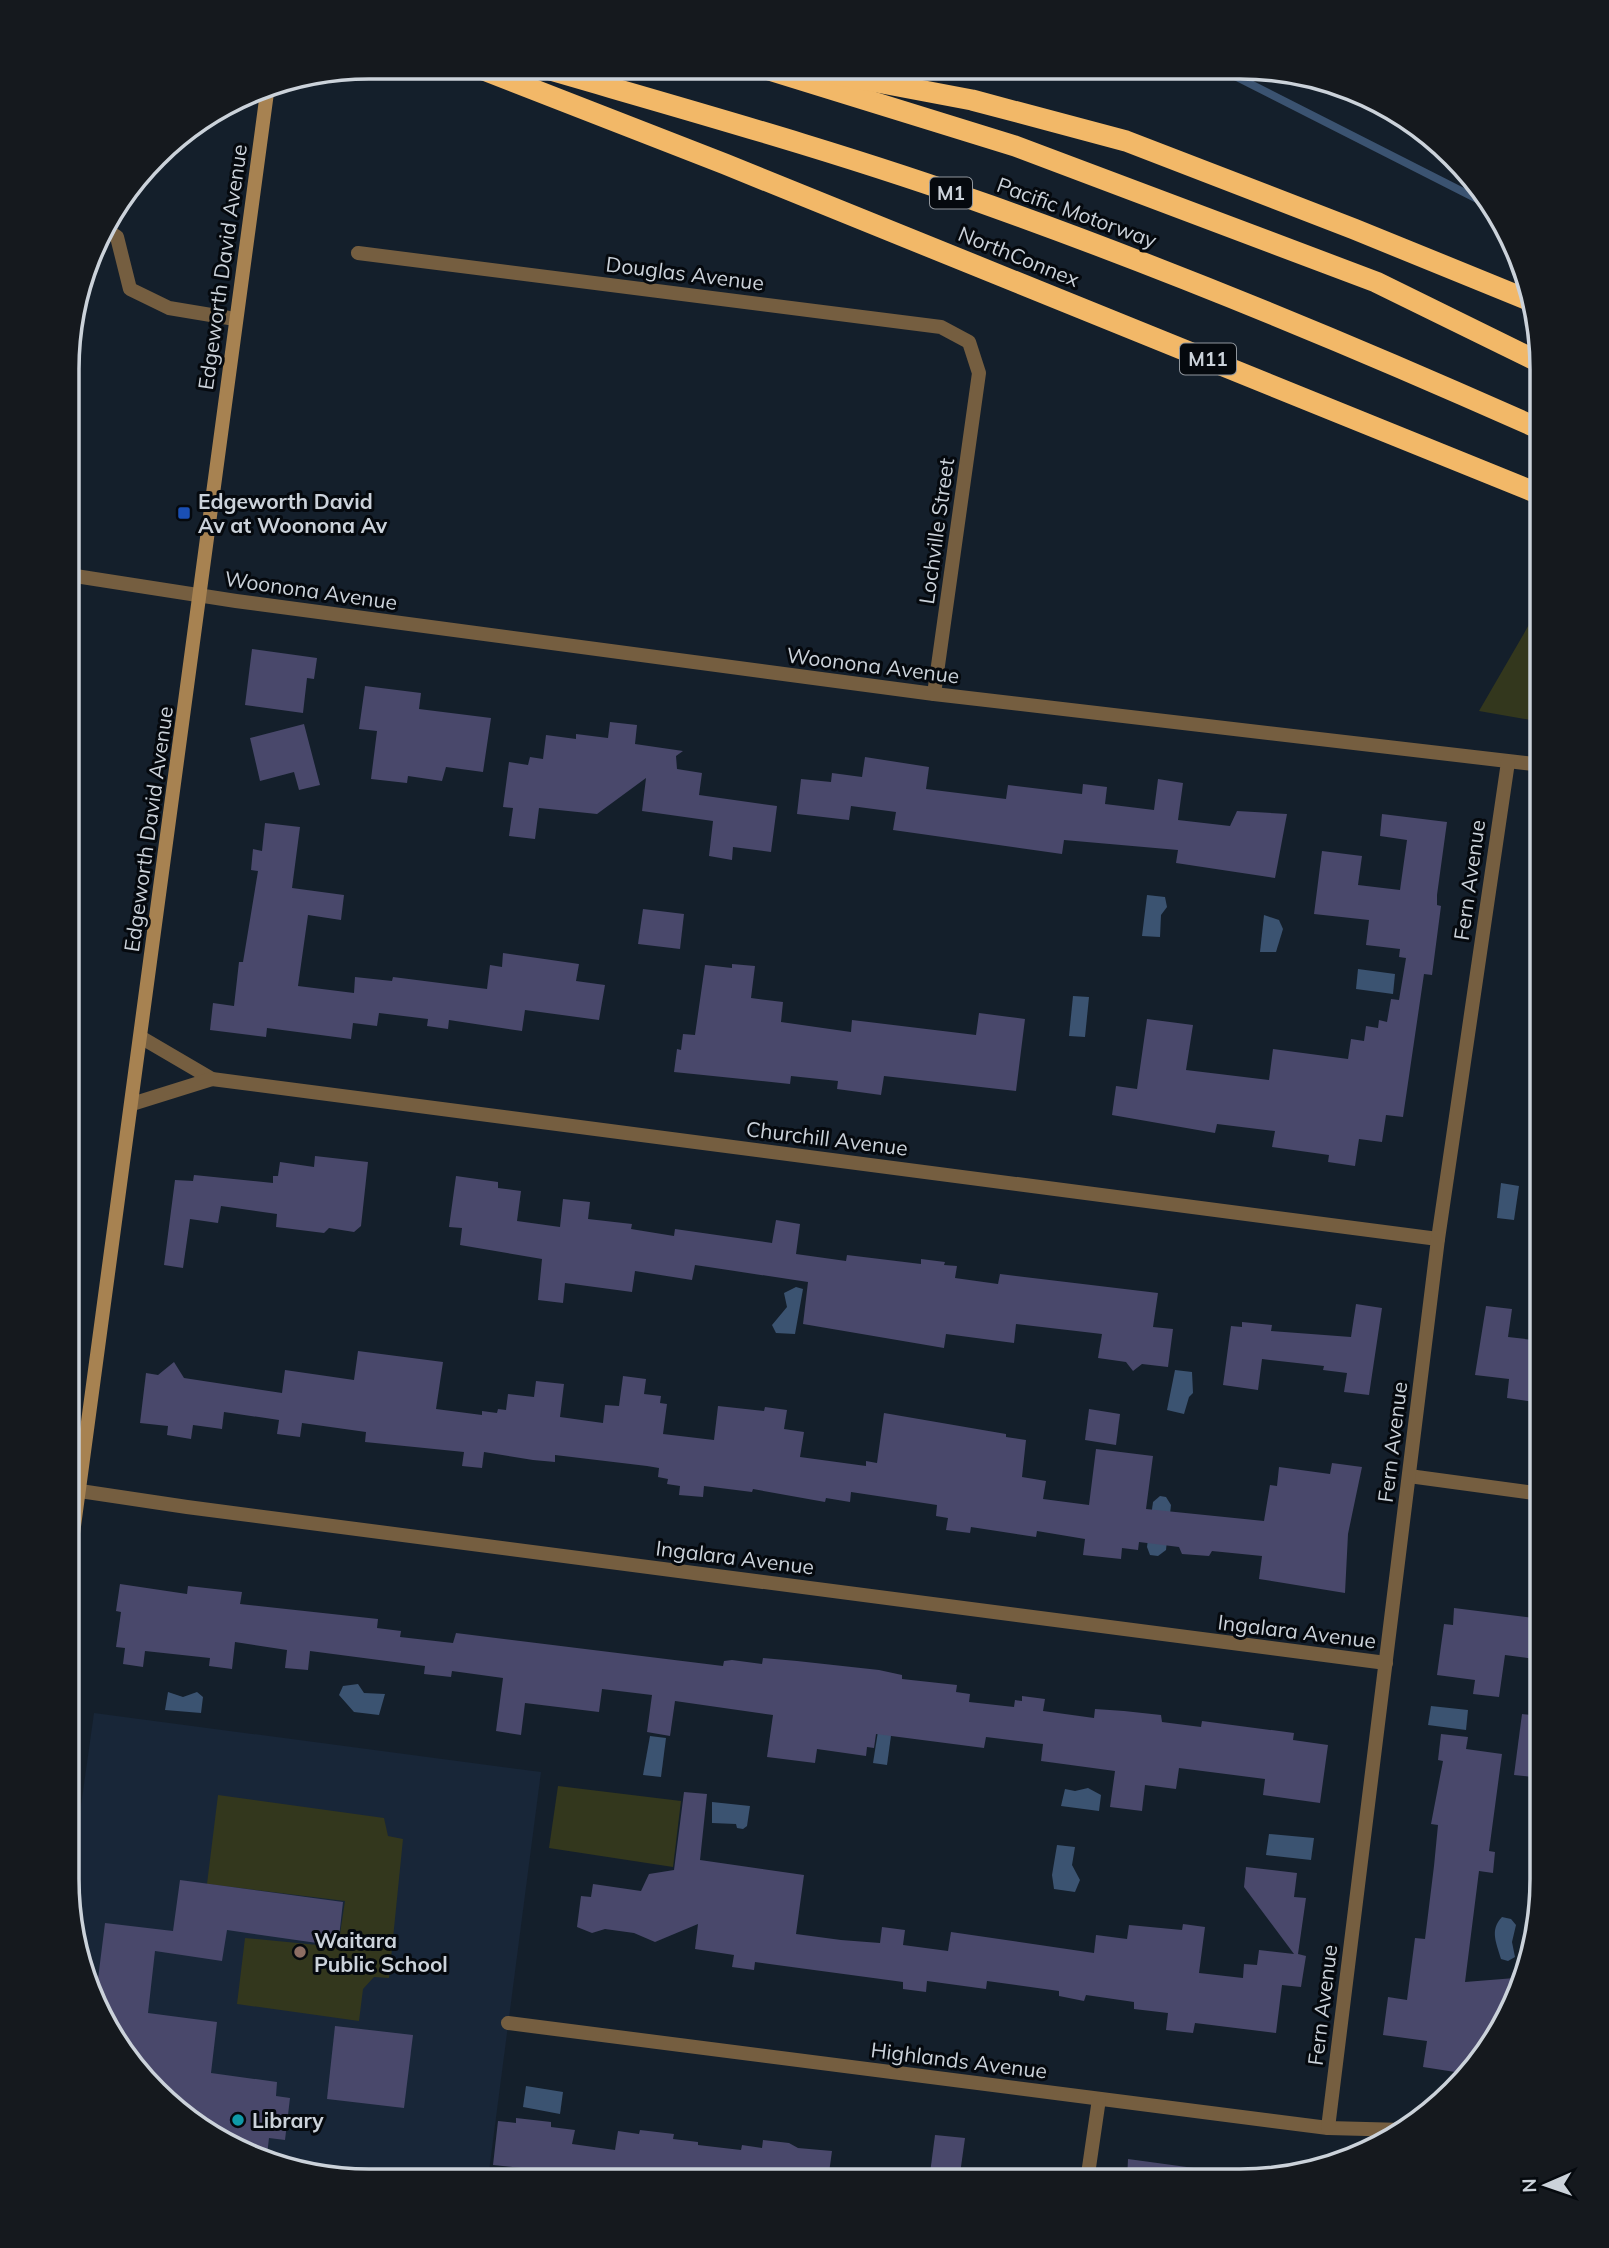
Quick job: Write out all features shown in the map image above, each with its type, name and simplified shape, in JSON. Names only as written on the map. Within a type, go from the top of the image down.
[{"type":"highway","name":"NorthConnex","points":[[507,79],[873,223],[1530,490]]},
{"type":"highway","name":"Pacific Motorway","points":[[582,79],[725,120],[989,205],[1353,346],[1530,425]]},
{"type":"highway","name":"Pacific Motorway","points":[[799,79],[1015,146],[1376,282],[1530,358]]},
{"type":"highway","points":[[861,79],[972,100],[1126,141],[1521,297]]},
{"type":"main road","name":"Edgeworth David Avenue","points":[[79,1497],[266,98]]},
{"type":"street","points":[[112,234],[117,237],[130,289],[169,308],[235,319]]},
{"type":"street","name":"Douglas Avenue","points":[[358,253],[941,327],[969,342],[979,373]]},
{"type":"street","name":"Lochville Street","points":[[934,694],[979,373]]},
{"type":"street","name":"Woonona Avenue","points":[[79,576],[200,596],[934,694],[1530,764]]},
{"type":"street","name":"Fern Avenue","points":[[1328,2128],[1438,1239],[1508,762]]},
{"type":"street","name":"Churchill Avenue","points":[[142,1038],[212,1079],[1438,1239]]},
{"type":"street","name":"Churchill Avenue","points":[[132,1104],[212,1079]]},
{"type":"street","points":[[1409,1476],[1530,1492]]},
{"type":"street","name":"Ingalara Avenue","points":[[80,1490],[187,1507],[1386,1663]]},
{"type":"street","name":"Highlands Avenue","points":[[508,2023],[1328,2128],[1386,2130]]},
{"type":"street","points":[[1089,2169],[1099,2099]]},
{"type":"shaded area","points":[[1147,895],[1165,897],[1167,907],[1161,915],[1160,937],[1142,936]]},
{"type":"shaded area","points":[[1264,915],[1279,920],[1283,929],[1276,952],[1260,952]]},
{"type":"shaded area","points":[[1358,969],[1395,974],[1393,994],[1356,989]]},
{"type":"shaded area","points":[[1073,996],[1089,997],[1085,1037],[1069,1036]]},
{"type":"shaded area","points":[[1501,1183],[1519,1186],[1514,1220],[1497,1218]]},
{"type":"shaded area","points":[[796,1287],[803,1289],[795,1334],[776,1333],[772,1325],[787,1307],[784,1293]]},
{"type":"shaded area","points":[[1175,1370],[1192,1372],[1193,1393],[1189,1397],[1184,1414],[1167,1410]]},
{"type":"shaded area","points":[[1160,1496],[1166,1497],[1171,1505],[1166,1550],[1158,1556],[1150,1555],[1147,1547],[1153,1502]]},
{"type":"shaded area","points":[[358,1684],[364,1693],[385,1694],[379,1715],[354,1712],[339,1695],[343,1686]]},
{"type":"shaded area","points":[[168,1692],[183,1697],[197,1692],[203,1697],[201,1713],[165,1710]]},
{"type":"shaded area","points":[[1431,1706],[1468,1710],[1466,1730],[1428,1725]]},
{"type":"shaded area","name":"Waitara Public School","points":[[94,1713],[541,1772],[489,2169],[350,2169],[312,2164],[258,2147],[224,2130],[192,2109],[164,2084],[139,2056],[118,2024],[101,1990],[84,1936],[81,1917],[79,1820]]},
{"type":"shaded area","points":[[893,1721],[887,1765],[873,1763],[879,1725]]},
{"type":"shaded area","points":[[650,1736],[666,1738],[661,1777],[643,1775]]},
{"type":"shaded area","points":[[1088,1788],[1101,1795],[1099,1811],[1061,1806],[1065,1789],[1075,1791]]},
{"type":"shaded area","points":[[712,1802],[750,1806],[747,1826],[743,1829],[737,1828],[736,1824],[712,1823]]},
{"type":"shaded area","points":[[1269,1834],[1314,1838],[1311,1860],[1266,1855]]},
{"type":"shaded area","points":[[1057,1845],[1075,1847],[1072,1865],[1080,1880],[1075,1892],[1054,1889],[1052,1875]]},
{"type":"shaded area","points":[[1502,1917],[1511,1919],[1516,1925],[1512,1942],[1515,1957],[1508,1961],[1501,1959],[1495,1937],[1496,1927]]},
{"type":"shaded area","points":[[526,2086],[563,2092],[560,2114],[523,2107]]},
{"type":"green space","points":[[1530,623],[1530,720],[1479,711]]},
{"type":"green space","points":[[558,1786],[681,1801],[673,1867],[549,1848]]},
{"type":"green space","points":[[218,1795],[384,1818],[388,1836],[403,1839],[389,1978],[374,1977],[363,1989],[359,2021],[237,2004],[245,1938],[338,1947],[345,1901],[207,1884]]},
{"type":"building","points":[[252,649],[317,658],[314,679],[307,678],[303,713],[245,705]]},
{"type":"building","points":[[365,686],[421,693],[419,709],[491,718],[483,772],[446,767],[442,781],[408,776],[407,783],[371,779],[377,731],[359,729]]},
{"type":"building","points":[[610,722],[637,725],[635,744],[683,751],[676,756],[677,769],[702,773],[699,795],[777,806],[771,852],[733,847],[732,860],[709,856],[713,821],[642,811],[646,778],[597,814],[539,808],[535,839],[509,836],[513,808],[503,807],[509,762],[528,765],[530,757],[543,759],[546,735],[576,739],[576,734],[608,738]]},
{"type":"building","points":[[304,724],[320,785],[299,790],[294,772],[260,781],[250,738]]},
{"type":"building","points":[[865,757],[929,767],[926,789],[1006,799],[1008,785],[1082,794],[1083,784],[1107,787],[1105,804],[1154,810],[1158,779],[1183,783],[1178,820],[1230,826],[1237,811],[1287,814],[1275,878],[1176,863],[1178,850],[1064,840],[1062,854],[893,830],[896,812],[851,806],[849,820],[797,814],[801,779],[831,782],[832,773],[862,777]]},
{"type":"building","points":[[1382,814],[1447,822],[1437,895],[1437,905],[1441,906],[1432,975],[1424,974],[1403,1117],[1386,1115],[1382,1142],[1359,1139],[1355,1166],[1328,1162],[1329,1155],[1272,1147],[1275,1131],[1217,1124],[1215,1133],[1112,1115],[1116,1086],[1137,1089],[1147,1019],[1193,1025],[1186,1070],[1269,1080],[1273,1049],[1348,1059],[1351,1039],[1364,1041],[1366,1026],[1378,1028],[1379,1020],[1387,1022],[1391,999],[1399,1000],[1406,958],[1399,957],[1400,949],[1366,945],[1369,920],[1314,914],[1322,851],[1362,856],[1358,885],[1400,890],[1407,840],[1380,836]]},
{"type":"building","points":[[265,823],[300,827],[292,888],[344,895],[341,920],[308,915],[298,986],[354,993],[355,977],[392,981],[393,977],[487,989],[490,965],[502,967],[503,953],[579,964],[576,981],[605,985],[599,1020],[525,1010],[522,1031],[449,1020],[448,1029],[427,1026],[428,1019],[379,1013],[377,1026],[353,1023],[351,1039],[267,1028],[266,1037],[210,1030],[213,1003],[234,1006],[239,962],[243,962],[258,871],[251,870],[253,849],[262,851]]},
{"type":"building","points":[[643,909],[684,914],[680,949],[638,944]]},
{"type":"building","points":[[732,964],[755,966],[751,998],[783,1002],[781,1022],[851,1032],[852,1020],[976,1035],[979,1013],[1025,1019],[1016,1091],[884,1076],[881,1095],[837,1089],[838,1081],[791,1076],[790,1084],[674,1072],[677,1049],[681,1050],[683,1034],[695,1035],[705,965],[732,968]]},
{"type":"building","points":[[315,1156],[368,1162],[361,1226],[354,1232],[329,1228],[324,1233],[276,1227],[277,1214],[221,1206],[218,1223],[190,1219],[183,1268],[164,1265],[175,1180],[193,1181],[194,1175],[273,1183],[273,1176],[278,1176],[280,1162],[314,1167]]},
{"type":"building","points":[[456,1176],[498,1182],[498,1188],[521,1191],[517,1221],[560,1227],[563,1199],[590,1202],[588,1219],[632,1224],[631,1229],[674,1236],[675,1229],[772,1243],[776,1220],[800,1224],[796,1254],[846,1261],[847,1255],[921,1264],[921,1259],[957,1266],[955,1278],[998,1284],[1000,1274],[1158,1293],[1153,1327],[1173,1329],[1168,1367],[1142,1364],[1133,1371],[1126,1362],[1098,1358],[1102,1334],[1016,1324],[1014,1343],[946,1334],[944,1348],[803,1324],[808,1282],[695,1265],[692,1280],[635,1271],[632,1292],[565,1283],[563,1303],[538,1300],[542,1259],[460,1245],[462,1228],[449,1227]]},
{"type":"building","points":[[1356,1304],[1382,1308],[1369,1395],[1344,1392],[1347,1373],[1323,1370],[1324,1366],[1262,1359],[1258,1390],[1223,1385],[1231,1326],[1242,1327],[1242,1322],[1272,1325],[1271,1331],[1351,1337]]},
{"type":"building","points":[[1486,1306],[1512,1309],[1508,1337],[1530,1340],[1530,1401],[1507,1398],[1509,1379],[1475,1375]]},
{"type":"building","points":[[358,1351],[443,1362],[436,1409],[482,1415],[482,1411],[497,1413],[498,1409],[506,1410],[508,1394],[534,1397],[536,1381],[564,1384],[560,1417],[603,1423],[605,1405],[619,1406],[623,1376],[646,1379],[644,1394],[661,1396],[660,1403],[667,1404],[663,1434],[714,1440],[718,1406],[764,1411],[765,1407],[787,1410],[784,1429],[804,1432],[800,1457],[866,1466],[866,1461],[877,1463],[884,1413],[1006,1434],[1006,1437],[1026,1440],[1022,1477],[1046,1481],[1043,1499],[1089,1505],[1096,1449],[1153,1456],[1146,1509],[1264,1521],[1270,1485],[1277,1486],[1279,1467],[1330,1474],[1332,1463],[1362,1467],[1348,1534],[1345,1593],[1259,1579],[1262,1556],[1212,1551],[1209,1556],[1182,1554],[1179,1547],[1139,1542],[1138,1550],[1122,1548],[1121,1559],[1083,1555],[1085,1539],[1037,1531],[1036,1537],[971,1527],[970,1533],[946,1530],[948,1518],[936,1516],[937,1505],[851,1492],[850,1502],[826,1498],[825,1502],[753,1489],[752,1492],[704,1486],[703,1497],[679,1495],[680,1486],[667,1484],[668,1479],[658,1477],[659,1468],[647,1466],[555,1455],[555,1462],[484,1452],[482,1468],[462,1466],[464,1452],[365,1442],[366,1432],[302,1423],[300,1437],[277,1434],[279,1420],[224,1412],[222,1429],[193,1425],[191,1439],[167,1435],[168,1426],[140,1423],[146,1373],[158,1375],[174,1362],[184,1378],[282,1393],[285,1370],[354,1380]]},
{"type":"building","points":[[1089,1409],[1120,1414],[1116,1445],[1085,1440]]},
{"type":"building","points":[[120,1584],[187,1594],[188,1586],[242,1592],[240,1604],[378,1619],[377,1628],[401,1631],[400,1637],[453,1643],[456,1633],[723,1666],[724,1661],[732,1660],[762,1664],[763,1658],[797,1661],[879,1670],[902,1675],[902,1679],[957,1685],[956,1692],[970,1694],[969,1702],[1014,1707],[1015,1700],[1022,1701],[1022,1696],[1045,1699],[1043,1711],[1094,1718],[1095,1709],[1124,1711],[1161,1715],[1162,1722],[1201,1727],[1202,1721],[1294,1733],[1293,1740],[1328,1745],[1320,1803],[1263,1795],[1265,1779],[1179,1768],[1176,1789],[1145,1785],[1142,1811],[1110,1807],[1115,1771],[1041,1761],[1043,1744],[986,1737],[984,1748],[876,1734],[874,1748],[867,1747],[866,1756],[817,1749],[815,1763],[767,1757],[773,1715],[675,1701],[670,1736],[647,1732],[652,1695],[602,1689],[599,1712],[525,1703],[521,1735],[496,1731],[503,1678],[452,1671],[451,1677],[424,1674],[425,1666],[310,1651],[308,1670],[285,1668],[287,1650],[235,1642],[232,1669],[209,1666],[210,1658],[145,1651],[143,1667],[123,1664],[125,1648],[116,1647],[121,1612],[116,1611]]},
{"type":"building","points":[[1454,1608],[1530,1618],[1530,1658],[1505,1655],[1499,1697],[1473,1694],[1475,1680],[1437,1675],[1444,1624],[1453,1625]]},
{"type":"building","points":[[1522,1714],[1530,1715],[1530,1777],[1514,1775]]},
{"type":"building","points":[[1441,1734],[1468,1737],[1466,1749],[1502,1754],[1489,1851],[1495,1852],[1493,1873],[1479,1871],[1465,1982],[1513,1978],[1491,2024],[1456,2072],[1423,2067],[1427,2041],[1383,2035],[1388,1997],[1407,2000],[1415,1938],[1425,1939],[1438,1825],[1431,1824],[1443,1761],[1438,1760]]},
{"type":"building","points":[[684,1792],[707,1794],[700,1860],[804,1875],[796,1934],[841,1940],[880,1943],[882,1927],[905,1930],[903,1945],[948,1951],[951,1932],[1094,1953],[1096,1935],[1127,1939],[1129,1925],[1182,1930],[1183,1924],[1205,1927],[1199,1973],[1243,1978],[1244,1964],[1257,1965],[1259,1950],[1294,1954],[1244,1887],[1246,1867],[1297,1873],[1294,1897],[1306,1898],[1298,1954],[1306,1956],[1301,1987],[1282,1985],[1276,2033],[1195,2023],[1193,2033],[1166,2030],[1168,2013],[1134,2009],[1134,2002],[1086,1995],[1084,2001],[1059,1996],[1059,1991],[987,1981],[986,1989],[927,1981],[926,1992],[903,1989],[903,1982],[755,1962],[754,1970],[732,1967],[734,1955],[695,1949],[698,1924],[655,1942],[634,1933],[605,1929],[592,1933],[577,1927],[581,1896],[591,1897],[593,1884],[641,1891],[649,1874],[674,1870]]},
{"type":"building","points":[[180,1880],[343,1902],[338,1946],[227,1930],[222,1961],[155,1951],[148,2013],[217,2022],[211,2073],[277,2082],[276,2096],[290,2098],[285,2140],[269,2138],[268,2151],[208,2120],[164,2084],[128,2040],[101,1990],[98,1981],[105,1923],[173,1931]]},
{"type":"building","points":[[335,2026],[413,2035],[404,2108],[327,2099]]},
{"type":"building","points":[[516,2118],[551,2122],[551,2127],[575,2130],[572,2144],[615,2150],[618,2131],[639,2134],[640,2130],[674,2134],[673,2139],[698,2142],[698,2145],[741,2150],[742,2145],[762,2148],[763,2140],[789,2143],[798,2148],[832,2151],[830,2169],[530,2169],[493,2165],[498,2121],[516,2123]]},
{"type":"building","points":[[935,2135],[965,2138],[961,2169],[931,2169]]},
{"type":"building","points":[[1128,2159],[1194,2168],[1194,2169],[1128,2169]]},
{"type":"waterway","points":[[1241,79],[1474,197]]},
{"type":"place","name":"Edgeworth David Av at Woonona Av","points":[[184,513]]},
{"type":"place","name":"Waitara Public School","points":[[300,1952]]},
{"type":"place","name":"Library","points":[[238,2120]]}]
